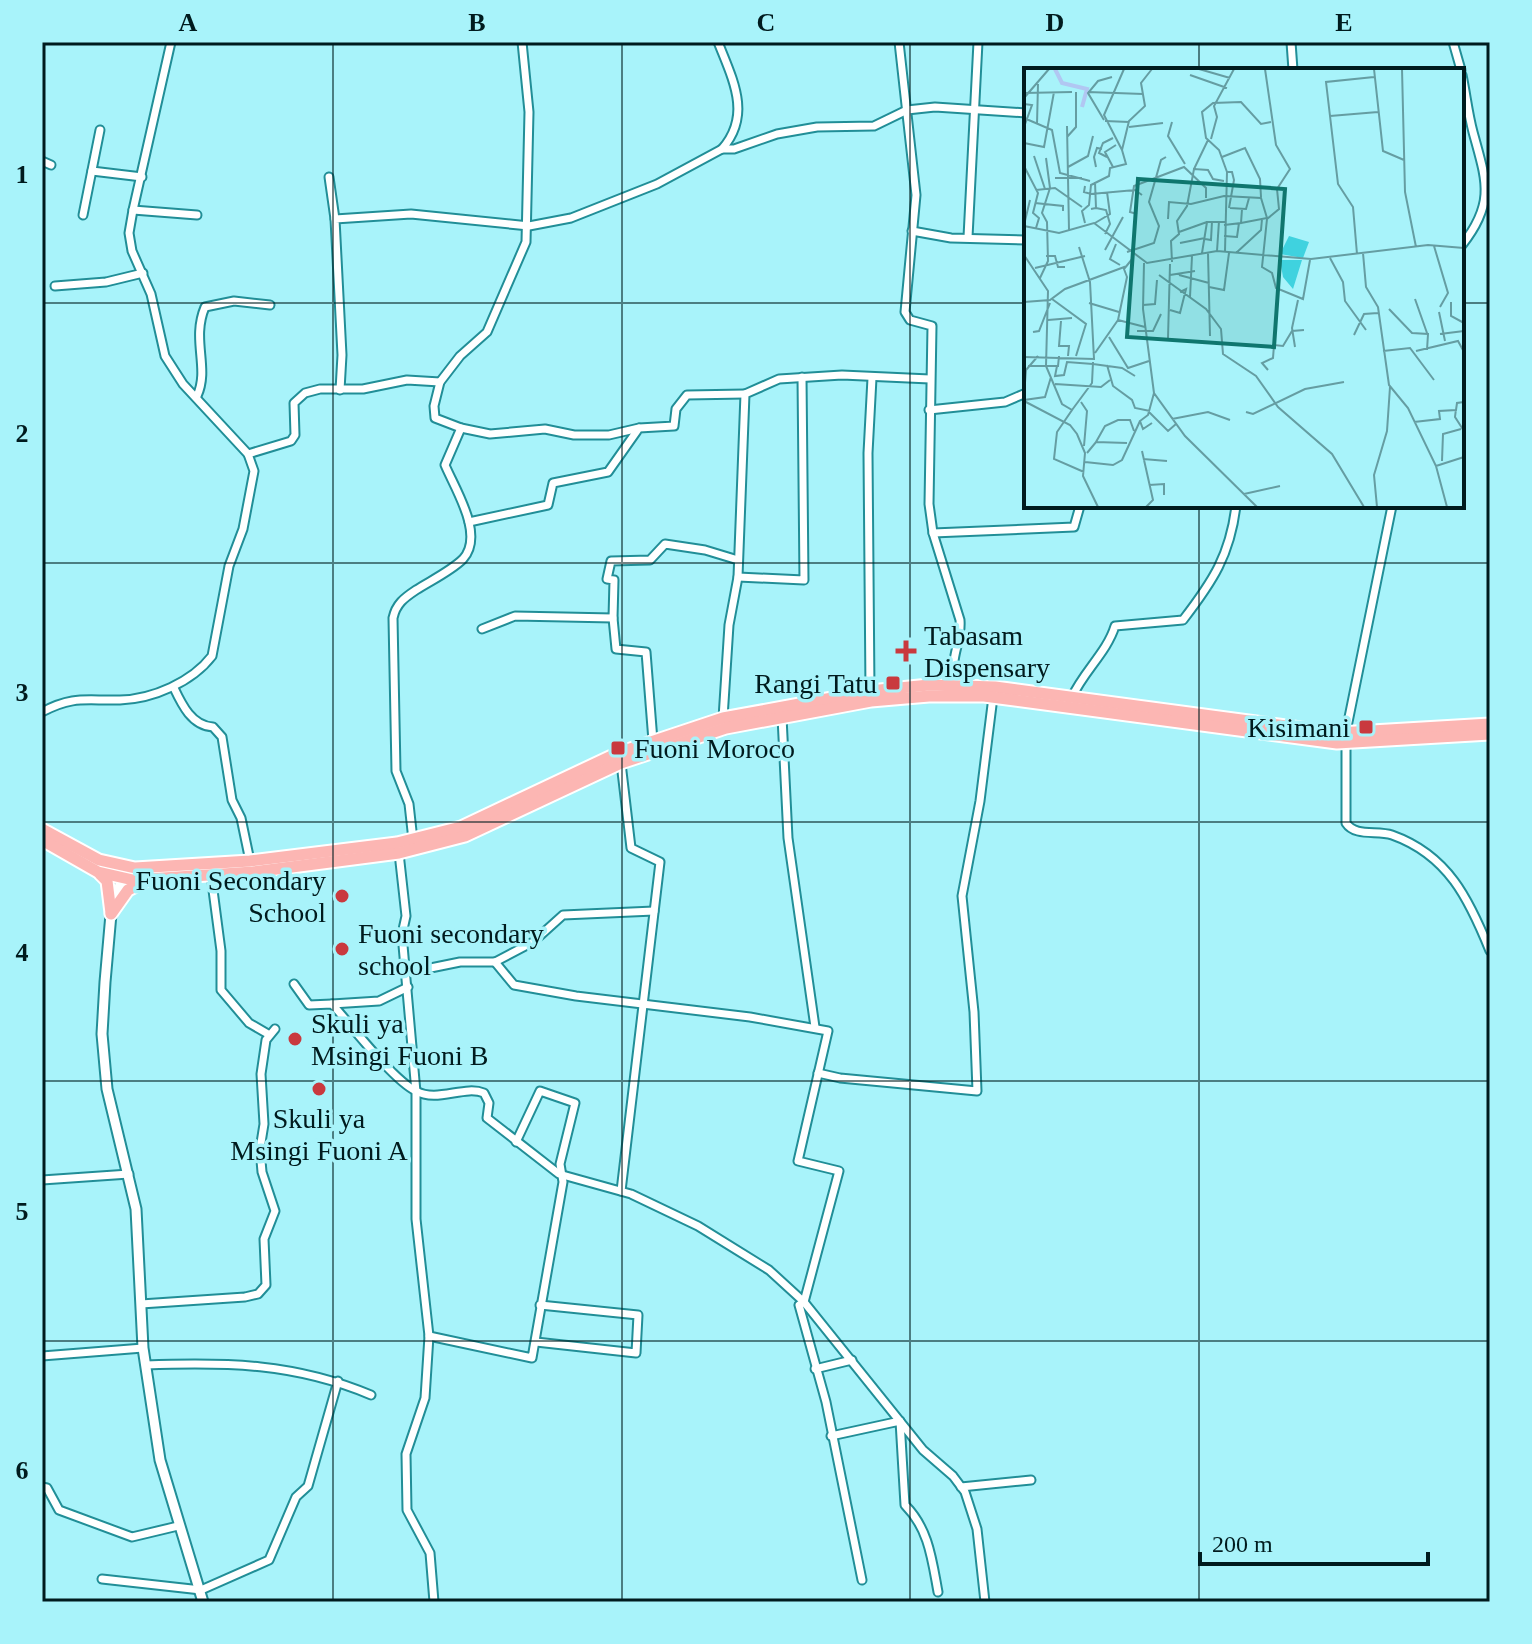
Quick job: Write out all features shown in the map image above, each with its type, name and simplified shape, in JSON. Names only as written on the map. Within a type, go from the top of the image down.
[{"type":"main road","points":[[42,829],[123,873],[250,861],[413,840],[461,827],[598,762],[723,718],[870,691],[956,685],[1274,737],[1490,734]]},
{"type":"main road","points":[[98,872],[156,879],[399,853],[465,836],[621,763],[726,728],[929,696],[994,692],[1072,697],[1346,738]]},
{"type":"main road","points":[[1424,734],[1490,724]]},
{"type":"main road","points":[[42,840],[98,872],[107,881],[111,914]]},
{"type":"main road","points":[[111,914],[128,890],[156,879]]},
{"type":"street","points":[[42,712],[75,699],[94,697],[120,700],[174,688],[204,666],[212,656],[229,566],[239,542],[253,482],[248,454],[183,384],[165,356],[151,294],[129,233],[171,42]]},
{"type":"street","points":[[522,42],[529,112],[529,226],[518,266],[487,332],[460,356],[440,382],[434,406],[435,418],[490,434],[545,429],[574,435],[609,435],[639,428],[674,426],[676,409],[687,395],[745,394],[779,379],[802,377],[930,379]]},
{"type":"street","points":[[718,42],[738,101],[738,126],[722,149]]},
{"type":"street","points":[[899,42],[916,195],[905,312],[910,320],[932,326],[929,504],[933,533],[960,620],[961,635],[951,667],[956,685]]},
{"type":"street","points":[[968,237],[978,42]]},
{"type":"street","points":[[1291,42],[1293,68]]},
{"type":"street","points":[[1453,42],[1460,68]]},
{"type":"street","points":[[1464,88],[1473,132],[1485,167],[1487,195],[1478,222],[1464,242]]},
{"type":"street","points":[[335,219],[411,214],[529,226],[571,218],[657,184],[722,149],[804,129],[874,126],[907,110],[1024,113]]},
{"type":"street","points":[[83,215],[100,130]]},
{"type":"street","points":[[92,171],[142,177]]},
{"type":"street","points":[[329,177],[335,219],[342,355],[340,390]]},
{"type":"street","points":[[133,210],[197,215]]},
{"type":"street","points":[[912,231],[1024,240]]},
{"type":"street","points":[[55,286],[106,282],[143,273]]},
{"type":"street","points":[[197,396],[203,385],[197,324],[205,307],[234,301],[270,305]]},
{"type":"street","points":[[738,577],[804,580],[802,377]]},
{"type":"street","points":[[870,691],[868,453],[872,378]]},
{"type":"street","points":[[248,454],[291,441],[295,435],[294,403],[298,397],[320,389],[340,390],[407,380],[440,382]]},
{"type":"street","points":[[723,718],[729,625],[738,577],[745,394]]},
{"type":"street","points":[[929,410],[992,405],[1024,394]]},
{"type":"street","points":[[413,840],[409,804],[396,771],[393,618],[395,607],[404,598],[462,560],[470,545],[469,522],[445,465],[461,428]]},
{"type":"street","points":[[469,522],[548,505],[553,483],[608,472],[639,428]]},
{"type":"street","points":[[933,533],[1074,527],[1079,508]]},
{"type":"street","points":[[1072,697],[1082,675],[1110,642],[1115,626],[1183,620],[1209,586],[1224,559],[1232,538],[1236,508]]},
{"type":"street","points":[[1392,508],[1346,738],[1348,827],[1388,834],[1434,857],[1456,879],[1490,951]]},
{"type":"street","points":[[653,741],[646,652],[616,649],[614,580],[607,579],[611,561],[650,560],[662,546],[673,543],[738,560]]},
{"type":"street","points":[[482,629],[515,616],[613,618]]},
{"type":"street","points":[[174,688],[191,717],[204,727],[213,727],[222,737],[232,800],[241,818],[250,861]]},
{"type":"street","points":[[818,1073],[840,1078],[977,1091],[974,1012],[962,896],[994,692]]},
{"type":"street","points":[[782,717],[788,838],[815,1027]]},
{"type":"street","points":[[621,763],[631,848],[660,862],[621,1191]]},
{"type":"street","points":[[399,853],[406,916],[402,934],[416,1092],[416,1219],[429,1336],[425,1398],[406,1454],[407,1510],[430,1553],[434,1602]]},
{"type":"street","points":[[123,873],[111,914],[102,1034],[107,1089],[136,1209],[143,1348],[160,1460],[203,1602]]},
{"type":"street","points":[[141,1304],[245,1297],[258,1294],[266,1285],[264,1239],[275,1211],[262,1172],[260,1149],[264,1124],[261,1074],[266,1040],[271,1032],[249,1023],[221,990],[221,951],[211,875]]},
{"type":"street","points":[[406,973],[460,962],[495,962],[533,942],[563,915],[654,911]]},
{"type":"street","points":[[495,962],[514,985],[828,1031],[798,1161],[839,1171],[804,1302],[799,1305],[826,1402],[862,1580]]},
{"type":"street","points":[[294,984],[309,1005],[379,1001],[408,987]]},
{"type":"street","points":[[332,1004],[416,1092],[449,1096],[476,1090],[484,1093],[489,1103],[487,1118],[559,1174],[621,1191],[698,1226],[769,1270],[804,1302],[923,1450],[961,1487],[977,1529],[985,1602]]},
{"type":"street","points":[[429,1336],[532,1358],[563,1182],[559,1174],[575,1103],[540,1091],[516,1142]]},
{"type":"street","points":[[42,1180],[129,1174]]},
{"type":"street","points":[[536,1342],[636,1353],[638,1315],[540,1305]]},
{"type":"street","points":[[42,1356],[143,1348]]},
{"type":"street","points":[[815,1369],[852,1360]]},
{"type":"street","points":[[146,1365],[227,1362],[319,1375],[371,1395]]},
{"type":"street","points":[[102,1579],[201,1590],[269,1560],[296,1497],[308,1486],[338,1381]]},
{"type":"street","points":[[831,1436],[900,1421]]},
{"type":"street","points":[[900,1421],[905,1505],[918,1517],[930,1547],[938,1592]]},
{"type":"street","points":[[961,1487],[1031,1480]]},
{"type":"street","points":[[42,1487],[47,1488],[53,1504],[66,1514],[132,1537],[178,1526]]},
{"type":"place","name":"Tabasam Dispensary","points":[[906,651]]},
{"type":"place","name":"Rangi Tatu","points":[[893,683]]},
{"type":"place","name":"Kisimani","points":[[1366,727]]},
{"type":"place","name":"Fuoni Moroco","points":[[618,748]]},
{"type":"place","name":"Fuoni Secondary School","points":[[342,896]]},
{"type":"place","name":"Fuoni secondary school","points":[[342,949]]},
{"type":"place","name":"Skuli ya Msingi Fuoni B","points":[[295,1039]]},
{"type":"place","name":"Skuli ya Msingi Fuoni A","points":[[319,1089]]}]
